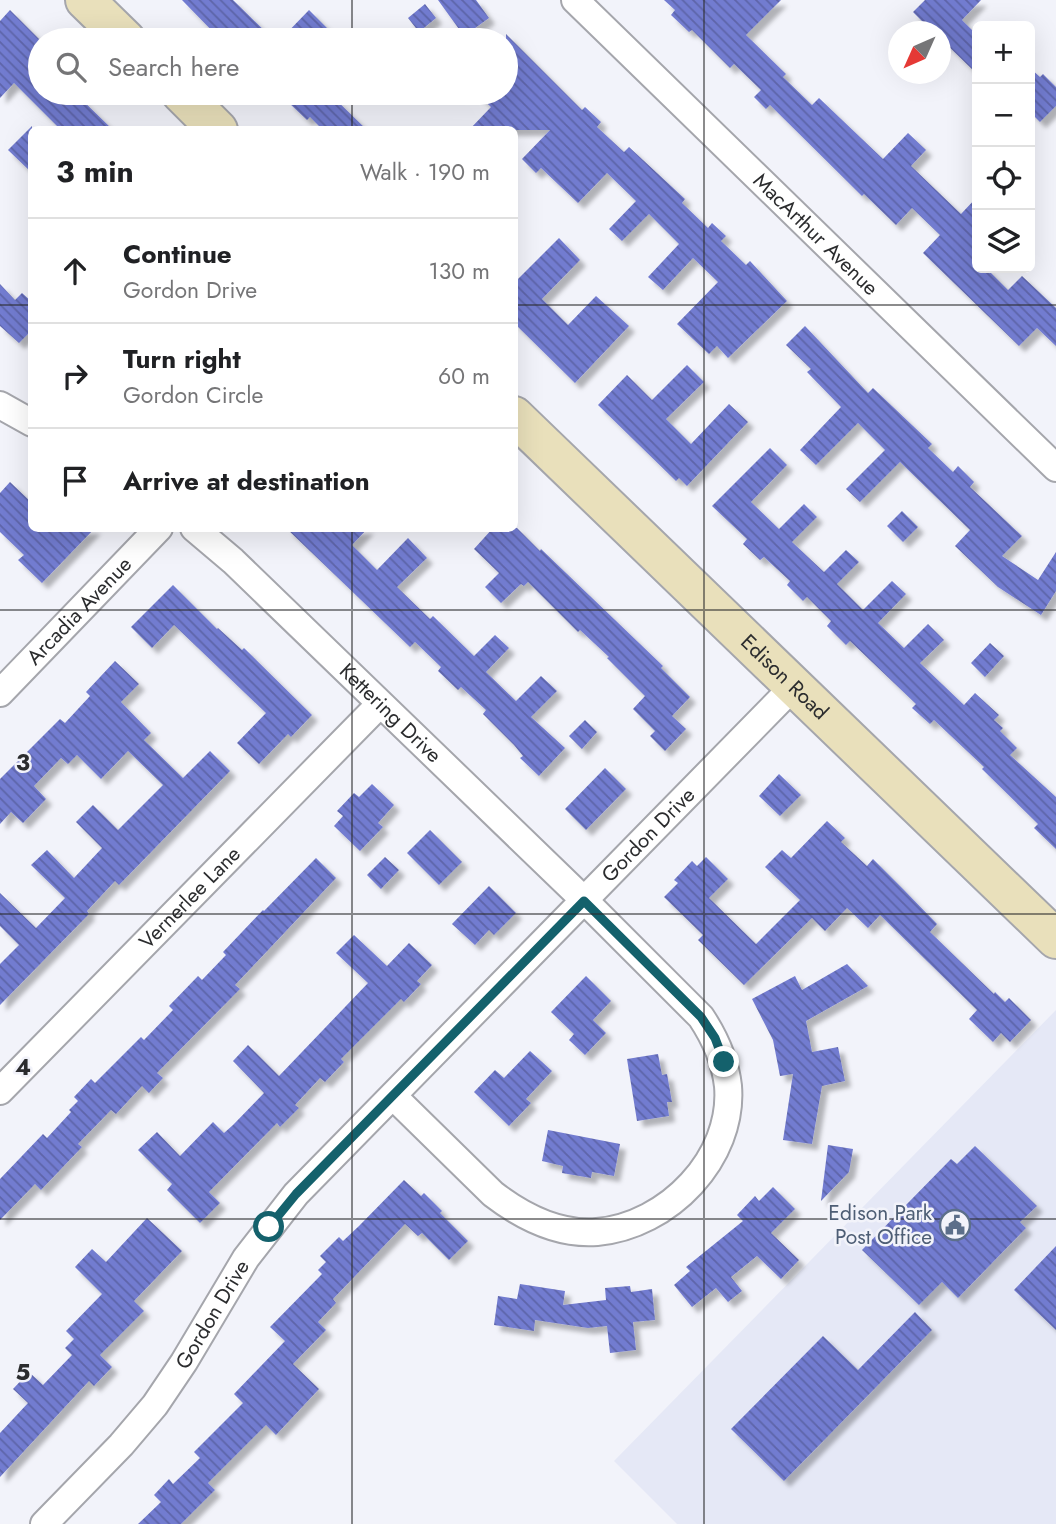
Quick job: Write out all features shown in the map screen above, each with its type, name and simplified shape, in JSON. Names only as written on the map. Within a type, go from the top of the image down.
[{"type":"main road","points":[[85,0],[114,28]]},
{"type":"main road","points":[[192,105],[214,126]]},
{"type":"main road","name":"Edison Road","points":[[518,420],[1056,939]]},
{"type":"street","name":"MacArthur Avenue","points":[[575,0],[1056,468]]},
{"type":"street","points":[[0,405],[28,421]]},
{"type":"street","name":"Arcadia Avenue","points":[[0,693],[155,532]]},
{"type":"street","name":"Kettering Drive","points":[[199,532],[233,561],[701,1017],[715,1038],[724,1062],[728,1087],[727,1113],[715,1149],[694,1181],[674,1200],[651,1215],[625,1226],[597,1232],[545,1224],[511,1208],[493,1194],[393,1096]]},
{"type":"street","name":"Gordon Drive","points":[[44,1524],[121,1446],[155,1405],[239,1269],[296,1194],[794,686]]},
{"type":"street","name":"Vernerlee Lane","points":[[0,1091],[380,704]]},
{"type":"shaded area","points":[[1056,1010],[1056,1524],[677,1524],[614,1461]]},
{"type":"building","points":[[182,0],[233,0],[262,28],[209,28]]},
{"type":"building","points":[[438,0],[476,0],[489,18],[475,28],[458,28]]},
{"type":"building","points":[[664,0],[781,0],[746,35],[786,74],[783,77],[812,105],[819,98],[883,159],[908,133],[926,150],[911,166],[961,214],[972,202],[972,273],[991,273],[1008,290],[1022,276],[1056,308],[1056,346],[1037,328],[1019,346],[923,253],[940,235],[912,208],[896,225],[864,194],[862,196],[770,105],[766,109],[754,97],[761,90],[734,64],[730,68],[692,30],[689,32],[671,15],[675,10]]},
{"type":"building","points":[[925,0],[981,0],[962,20],[972,30],[972,69],[951,49],[951,21],[922,21],[913,12]]},
{"type":"building","points":[[425,4],[436,18],[424,28],[416,28],[408,18]]},
{"type":"building","points":[[10,10],[28,28],[28,97],[14,83],[0,98],[0,21]]},
{"type":"building","points":[[309,10],[327,28],[292,28]]},
{"type":"building","points":[[518,46],[582,110],[585,107],[601,122],[597,127],[624,152],[629,147],[685,199],[682,203],[708,228],[712,223],[726,236],[721,241],[746,265],[750,261],[787,301],[728,358],[717,346],[709,354],[677,324],[718,282],[693,258],[663,290],[648,277],[679,244],[649,214],[622,241],[609,229],[636,201],[607,173],[578,203],[541,168],[536,173],[522,159],[550,130],[518,130],[518,126],[473,126],[491,107],[489,105],[518,105]]},
{"type":"building","points":[[1035,72],[1040,77],[1043,74],[1056,87],[1056,106],[1040,122],[1035,117]]},
{"type":"building","points":[[36,105],[87,105],[109,126],[57,126]]},
{"type":"building","points":[[291,105],[341,105],[363,126],[319,126],[310,117],[307,120]]},
{"type":"building","points":[[28,130],[28,169],[8,150]]},
{"type":"building","points":[[559,238],[580,260],[542,299],[568,325],[596,296],[629,326],[575,383],[518,327],[518,279]]},
{"type":"building","points":[[0,284],[15,300],[22,293],[28,298],[28,334],[19,343],[0,326]]},
{"type":"building","points":[[805,326],[868,393],[873,388],[932,444],[928,448],[953,472],[958,466],[974,482],[970,487],[1022,536],[1002,556],[1038,580],[1056,552],[1056,591],[1041,615],[998,587],[955,546],[970,530],[900,462],[860,502],[846,489],[885,450],[858,423],[816,465],[800,450],[841,407],[807,372],[811,369],[786,345]]},
{"type":"building","points":[[687,365],[704,382],[666,419],[691,444],[729,404],[748,422],[687,486],[679,478],[676,481],[598,405],[627,375],[652,400]]},
{"type":"building","points":[[770,448],[787,465],[751,502],[779,529],[804,504],[817,517],[792,542],[824,572],[846,550],[859,562],[837,584],[863,610],[892,581],[906,594],[878,623],[904,648],[928,624],[944,640],[920,663],[964,705],[975,693],[999,715],[994,720],[1003,728],[1000,731],[1017,748],[1010,755],[1056,797],[1056,849],[1034,828],[1038,824],[982,769],[984,767],[934,720],[930,724],[912,708],[916,704],[850,641],[846,645],[827,626],[831,621],[807,597],[803,601],[787,585],[790,581],[764,557],[760,560],[743,544],[747,539],[712,506]]},
{"type":"building","points":[[10,482],[28,499],[28,532],[91,532],[42,583],[18,560],[24,555],[0,532],[0,493]]},
{"type":"building","points":[[902,511],[918,527],[903,542],[887,526]]},
{"type":"building","points":[[518,529],[663,666],[661,668],[690,697],[672,716],[686,729],[665,751],[650,736],[655,731],[633,709],[645,696],[607,658],[609,657],[580,630],[578,632],[528,582],[524,586],[521,584],[501,603],[485,587],[499,573],[474,549],[489,532],[518,532]]},
{"type":"building","points":[[290,532],[364,532],[352,545],[377,570],[408,538],[427,558],[397,587],[430,619],[433,616],[474,656],[495,635],[509,648],[486,672],[516,701],[541,676],[557,691],[531,717],[565,748],[539,776],[520,758],[523,756],[514,745],[483,714],[486,710],[461,687],[458,690],[438,671],[441,667],[415,642],[410,647]]},
{"type":"building","points":[[173,585],[217,629],[242,650],[244,648],[312,715],[291,737],[288,734],[259,764],[237,743],[266,713],[174,625],[152,648],[131,627]]},
{"type":"building","points":[[990,643],[1004,656],[985,677],[971,663]]},
{"type":"building","points":[[115,661],[139,684],[121,702],[151,733],[144,740],[183,778],[210,751],[230,771],[119,885],[115,881],[87,911],[89,914],[0,1005],[0,964],[19,945],[0,926],[0,893],[36,928],[65,898],[31,865],[47,850],[74,878],[102,848],[76,822],[93,805],[118,830],[163,785],[128,751],[101,779],[77,755],[68,764],[61,758],[34,786],[46,799],[23,823],[11,812],[0,824],[0,779],[60,719],[65,723],[90,696],[86,692]]},
{"type":"building","points":[[585,720],[597,732],[582,749],[569,736]]},
{"type":"building","points":[[605,768],[626,789],[586,830],[565,809]]},
{"type":"building","points":[[779,774],[801,795],[780,816],[759,796]]},
{"type":"building","points":[[372,784],[394,805],[378,823],[383,827],[360,851],[334,826],[343,816],[337,811],[354,793],[359,797]]},
{"type":"building","points":[[827,821],[845,838],[841,842],[867,866],[873,859],[937,924],[930,932],[994,994],[995,992],[1005,1002],[1009,998],[1031,1020],[1010,1042],[1001,1033],[993,1042],[969,1019],[977,1010],[880,915],[868,928],[847,908],[825,931],[812,918],[744,985],[698,940],[703,935],[664,897],[678,883],[674,880],[692,861],[697,866],[706,857],[728,879],[709,898],[756,944],[800,900],[765,867],[782,850],[791,858]]},
{"type":"building","points":[[430,830],[462,862],[439,885],[407,853]]},
{"type":"building","points":[[385,857],[399,870],[381,889],[367,875]]},
{"type":"building","points":[[316,858],[336,878],[235,985],[240,989],[157,1073],[163,1078],[149,1093],[142,1086],[116,1114],[111,1110],[78,1144],[82,1147],[41,1190],[35,1184],[0,1220],[0,1179],[43,1134],[47,1138],[71,1112],[69,1110],[78,1101],[74,1097],[91,1079],[95,1083],[141,1037],[144,1040],[173,1010],[169,1006],[198,976],[202,980],[226,955],[223,952]]},
{"type":"building","points":[[489,886],[516,913],[494,935],[489,930],[475,945],[452,924]]},
{"type":"building","points":[[354,935],[387,966],[409,943],[432,965],[417,981],[421,984],[404,1002],[401,999],[341,1059],[344,1062],[325,1082],[320,1078],[295,1105],[299,1108],[280,1127],[277,1123],[209,1192],[220,1203],[200,1223],[167,1190],[172,1184],[138,1150],[157,1132],[180,1156],[213,1122],[224,1133],[233,1125],[264,1093],[233,1061],[248,1045],[279,1076],[368,983],[336,953]]},
{"type":"building","points":[[847,964],[868,986],[806,1021],[812,1052],[838,1047],[845,1081],[822,1086],[812,1144],[783,1140],[793,1074],[780,1076],[773,1040],[752,999],[795,976],[802,990]]},
{"type":"building","points":[[586,976],[611,1001],[593,1020],[606,1033],[585,1055],[569,1040],[574,1034],[551,1012]]},
{"type":"building","points":[[530,1051],[552,1071],[526,1099],[531,1103],[509,1126],[474,1092],[495,1070],[504,1078]]},
{"type":"building","points":[[658,1054],[662,1075],[667,1074],[672,1102],[667,1102],[669,1116],[637,1121],[627,1059]]},
{"type":"building","points":[[548,1130],[620,1144],[614,1176],[592,1172],[591,1178],[562,1173],[563,1166],[542,1161]]},
{"type":"building","points":[[828,1145],[853,1149],[849,1172],[821,1201]]},
{"type":"building","name":"Edison Park Post Office","points":[[975,1146],[1037,1206],[1020,1222],[1026,1228],[958,1298],[942,1282],[919,1305],[862,1250],[951,1159],[957,1164]]},
{"type":"building","points":[[404,1180],[421,1196],[424,1193],[468,1241],[449,1260],[422,1233],[418,1236],[405,1224],[333,1299],[336,1303],[318,1322],[326,1330],[293,1364],[319,1389],[276,1435],[266,1425],[208,1483],[215,1490],[181,1524],[138,1524],[161,1502],[154,1495],[169,1479],[173,1484],[200,1458],[194,1452],[243,1403],[234,1394],[285,1341],[270,1327],[322,1274],[318,1270],[326,1262],[320,1256],[339,1237],[343,1241]]},
{"type":"building","points":[[773,1187],[795,1209],[771,1233],[799,1260],[781,1279],[757,1256],[731,1277],[742,1291],[728,1302],[716,1288],[692,1307],[674,1285],[690,1271],[686,1267],[743,1221],[737,1215],[755,1196],[759,1201]]},
{"type":"building","points":[[147,1218],[182,1251],[134,1301],[144,1311],[100,1355],[112,1367],[94,1386],[89,1381],[0,1477],[0,1433],[28,1403],[13,1389],[29,1372],[43,1385],[72,1355],[65,1348],[74,1339],[66,1331],[102,1294],[75,1267],[92,1249],[106,1262]]},
{"type":"building","points":[[1056,1246],[1056,1330],[1014,1290]]},
{"type":"building","points":[[520,1284],[565,1291],[563,1305],[606,1300],[605,1288],[630,1286],[631,1292],[652,1289],[655,1320],[633,1322],[636,1350],[610,1353],[607,1326],[588,1328],[535,1320],[534,1331],[494,1325],[498,1296],[517,1299]]},
{"type":"building","points":[[915,1312],[932,1330],[784,1481],[731,1429],[823,1336],[858,1370]]},
{"type":"place","name":"Edison Park Post Office","points":[[955,1225]]},
{"type":"route","points":[[269,1227],[296,1194],[584,901],[701,1017],[715,1038],[724,1062]]}]
